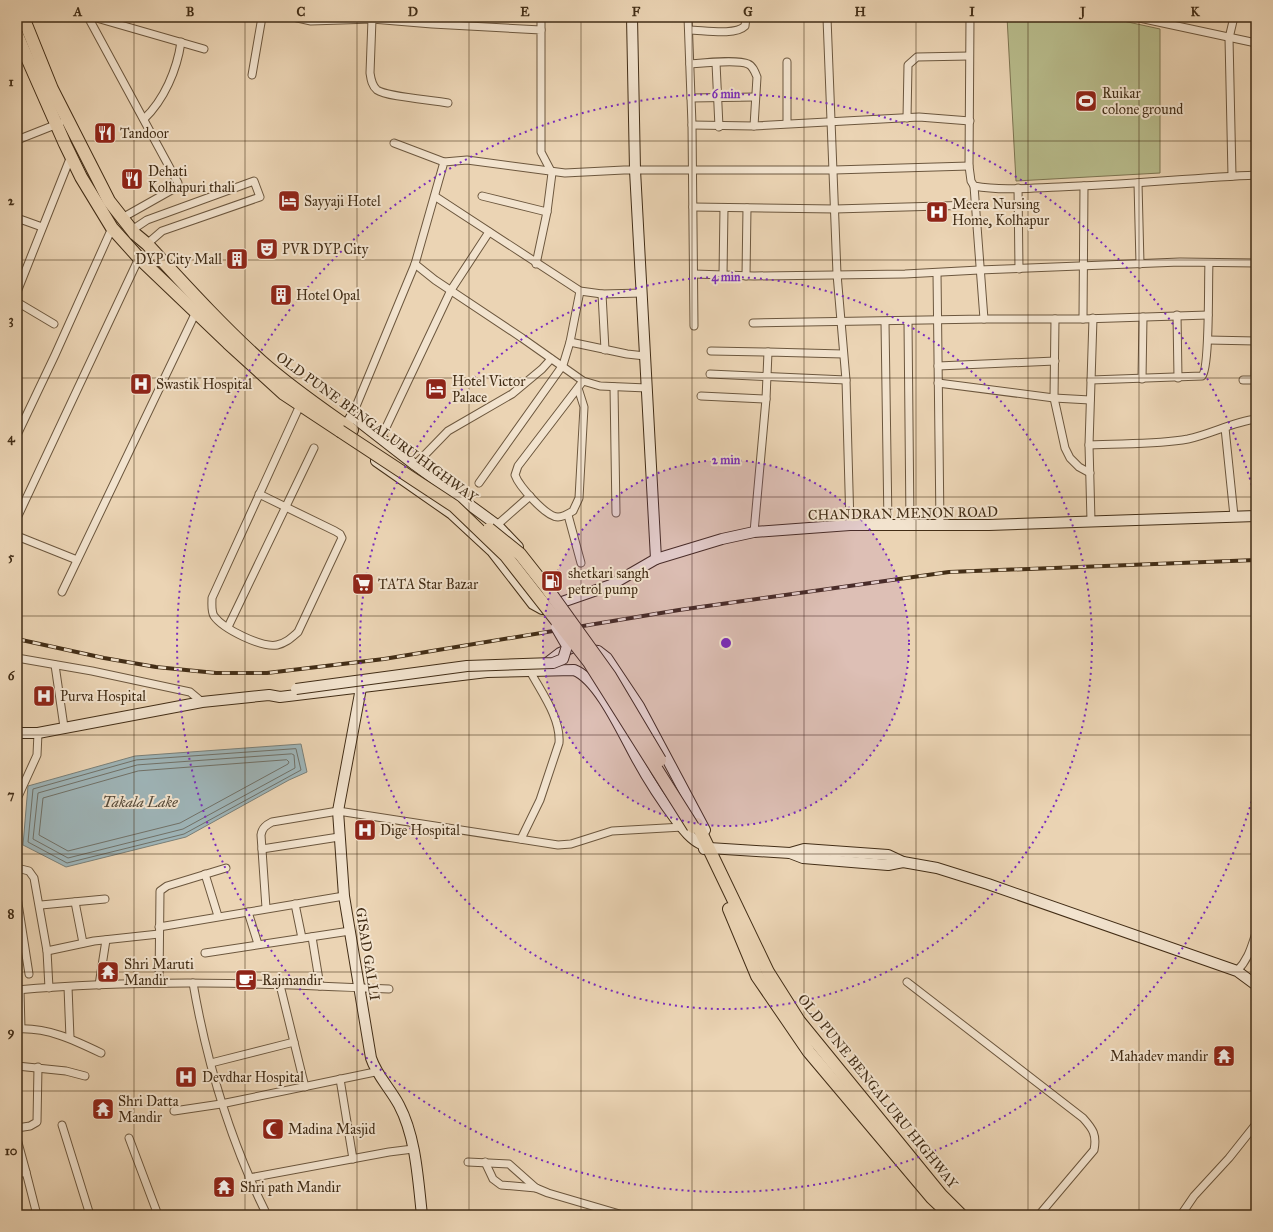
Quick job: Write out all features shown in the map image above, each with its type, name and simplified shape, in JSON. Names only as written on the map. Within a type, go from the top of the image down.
[{"type":"main road","name":"OLD PUNE BENGALURU HIGHWAY","points":[[27,18],[52,89],[71,156],[98,207],[112,228],[140,258],[284,394],[302,401],[348,426],[460,503],[520,554],[546,587],[610,676],[691,826]]},
{"type":"main road","name":"OLD PUNE BENGALURU HIGHWAY","points":[[17,35],[62,122],[109,201],[122,218],[240,341],[276,373],[302,401]]},
{"type":"main road","name":"OLD PUNE BENGALURU HIGHWAY","points":[[348,426],[454,506],[506,556],[550,610],[589,662],[705,846],[768,972],[799,1021],[941,1195],[961,1215]]},
{"type":"main road","name":"OLD PUNE BENGALURU HIGHWAY","points":[[705,846],[712,874],[756,976],[809,1052],[932,1198],[950,1215]]},
{"type":"street","points":[[88,17],[178,182],[177,187],[122,218]]},
{"type":"street","points":[[93,17],[204,49]]},
{"type":"street","points":[[252,75],[262,17]]},
{"type":"street","points":[[293,17],[311,21],[373,18],[432,24],[541,30]]},
{"type":"street","points":[[536,264],[547,212],[552,173],[541,152],[542,17]]},
{"type":"street","points":[[632,17],[635,170],[656,559]]},
{"type":"street","points":[[688,17],[692,125],[694,326]]},
{"type":"street","points":[[689,30],[733,32],[741,30],[745,26],[746,17]]},
{"type":"street","points":[[823,17],[830,17]]},
{"type":"street","points":[[970,17],[969,56],[971,83],[969,166],[971,181],[974,186],[976,205],[979,270],[984,319]]},
{"type":"street","points":[[1135,17],[1256,43]]},
{"type":"street","points":[[1168,17],[1168,25]]},
{"type":"street","points":[[1232,176],[1229,38],[1234,17]]},
{"type":"street","points":[[373,18],[370,73],[374,87],[384,93],[448,103]]},
{"type":"street","points":[[827,18],[829,94],[832,122],[838,274],[846,380],[850,525]]},
{"type":"street","points":[[144,119],[153,111],[168,84],[180,55],[181,42]]},
{"type":"street","points":[[907,118],[908,69],[912,60],[917,57],[969,56]]},
{"type":"street","points":[[690,64],[739,62],[749,64],[757,77],[754,126]]},
{"type":"street","points":[[787,62],[787,123]]},
{"type":"street","points":[[716,63],[719,127]]},
{"type":"street","points":[[691,98],[755,97]]},
{"type":"street","points":[[692,125],[719,127],[754,126],[787,123],[907,118],[970,121]]},
{"type":"street","points":[[17,140],[62,122]]},
{"type":"street","points":[[394,143],[444,162],[467,160],[538,169],[552,173],[635,170],[834,170],[969,166]]},
{"type":"street","points":[[17,292],[71,156]]},
{"type":"street","points":[[444,162],[436,197],[416,264],[348,426],[381,438],[415,466],[497,525],[526,555],[564,600]]},
{"type":"street","points":[[974,186],[986,188],[1018,188],[1084,186],[1256,175]]},
{"type":"street","points":[[132,230],[147,220],[254,180],[260,197],[162,231],[146,244]]},
{"type":"street","points":[[1138,183],[1140,264]]},
{"type":"street","points":[[1083,318],[1084,186]]},
{"type":"street","points":[[1018,188],[1019,269]]},
{"type":"street","points":[[482,196],[547,212]]},
{"type":"street","points":[[436,197],[536,264],[580,291],[602,294],[642,293]]},
{"type":"street","points":[[693,207],[835,209],[976,205]]},
{"type":"street","points":[[723,275],[724,208]]},
{"type":"street","points":[[746,208],[746,276]]},
{"type":"street","points":[[17,218],[42,228]]},
{"type":"street","points":[[17,436],[112,228]]},
{"type":"street","points":[[381,438],[450,290],[490,232]]},
{"type":"street","points":[[17,518],[140,258]]},
{"type":"street","points":[[694,274],[746,276],[937,273],[1140,264],[1209,262],[1256,263]]},
{"type":"street","points":[[1091,380],[1197,378],[1204,374],[1208,340],[1209,262]]},
{"type":"street","points":[[416,264],[450,290],[562,365],[583,381],[600,386],[647,388]]},
{"type":"street","points":[[937,273],[939,320],[938,383],[940,525]]},
{"type":"street","points":[[480,483],[562,365],[570,342],[580,291]]},
{"type":"street","points":[[602,294],[605,350]]},
{"type":"street","points":[[17,302],[54,324]]},
{"type":"street","points":[[62,592],[196,312]]},
{"type":"street","points":[[753,323],[908,322],[939,320],[1208,315]]},
{"type":"street","points":[[1142,379],[1143,316]]},
{"type":"street","points":[[1177,316],[1178,378]]},
{"type":"street","points":[[1091,521],[1089,445],[1093,318]]},
{"type":"street","points":[[1055,319],[1054,398],[1065,448],[1070,458],[1079,467],[1090,473]]},
{"type":"street","points":[[885,322],[888,525]]},
{"type":"street","points":[[908,322],[910,524]]},
{"type":"street","points":[[1208,340],[1256,341],[1256,380],[1243,380]]},
{"type":"street","points":[[570,342],[605,350],[645,356]]},
{"type":"street","points":[[711,351],[844,354]]},
{"type":"street","points":[[754,532],[766,399],[768,352]]},
{"type":"street","points":[[415,466],[448,432],[512,394],[542,370],[551,359]]},
{"type":"street","points":[[938,366],[1055,361]]},
{"type":"street","points":[[710,374],[846,380]]},
{"type":"street","points":[[578,388],[584,407],[579,498],[576,506],[568,515],[557,517],[550,515],[530,496],[516,480],[516,471],[583,381]]},
{"type":"street","points":[[938,383],[1054,398],[1090,400]]},
{"type":"street","points":[[614,387],[616,513]]},
{"type":"street","points":[[701,396],[766,399]]},
{"type":"street","points":[[259,494],[340,534],[341,543],[298,632],[288,641],[272,645],[256,643],[220,622],[214,616],[211,608],[212,598],[259,494],[302,401]]},
{"type":"street","points":[[1089,445],[1186,439],[1256,419]]},
{"type":"street","name":"CHANDRAN MENON ROAD","points":[[348,426],[344,437],[361,452],[452,514],[492,551],[536,607],[542,609],[564,600],[611,585],[656,559],[722,539],[754,532],[850,525],[989,525],[1256,516]]},
{"type":"street","points":[[1225,428],[1234,516]]},
{"type":"street","points":[[228,627],[314,448]]},
{"type":"street","points":[[497,525],[530,496]]},
{"type":"street","points":[[568,515],[581,563]]},
{"type":"street","points":[[17,536],[77,560]]},
{"type":"street","points":[[17,733],[33,733],[202,702],[269,695],[279,691],[467,666],[553,663],[563,659],[567,646],[552,620],[550,610]]},
{"type":"street","points":[[534,671],[560,653],[572,648],[598,651],[607,658],[639,706],[706,832],[705,846],[790,853],[803,858],[888,864],[903,862],[937,868],[988,884],[1237,971],[1255,982]]},
{"type":"street","points":[[17,658],[190,692],[202,702]]},
{"type":"street","points":[[55,665],[64,727]]},
{"type":"street","points":[[269,695],[280,697],[487,672],[574,670],[582,673],[588,679],[612,714],[663,802],[691,826]]},
{"type":"street","points":[[521,839],[540,800],[559,743],[560,735],[556,720],[534,671]]},
{"type":"street","name":"GISAD GALLI","points":[[361,688],[338,811],[344,896],[369,1051],[375,1072],[391,1091],[400,1106],[413,1149],[422,1215]]},
{"type":"street","points":[[17,741],[33,733]]},
{"type":"street","points":[[17,799],[37,755],[33,733]]},
{"type":"street","points":[[266,908],[262,830],[272,822],[338,811],[558,845],[571,844],[593,835],[612,831],[691,826]]},
{"type":"street","points":[[262,849],[339,837]]},
{"type":"street","points":[[17,868],[29,871],[34,878],[41,905],[47,951],[49,988]]},
{"type":"street","points":[[158,983],[158,896],[162,888],[226,868]]},
{"type":"street","points":[[205,874],[218,916]]},
{"type":"street","points":[[47,951],[83,943],[159,930],[218,916],[344,896]]},
{"type":"street","points":[[17,897],[29,974]]},
{"type":"street","points":[[41,905],[105,899]]},
{"type":"street","points":[[75,902],[83,943]]},
{"type":"street","points":[[295,904],[302,938]]},
{"type":"street","points":[[248,912],[258,944]]},
{"type":"street","points":[[205,953],[350,931]]},
{"type":"street","points":[[1237,971],[1243,965],[1256,933]]},
{"type":"street","points":[[312,937],[320,986]]},
{"type":"street","points":[[99,985],[106,940]]},
{"type":"street","points":[[907,982],[1083,1118],[1095,1133],[1096,1140],[1094,1150],[1039,1215]]},
{"type":"street","points":[[101,1052],[70,1038],[50,1032],[19,1029],[19,990],[158,983],[359,987],[389,989]]},
{"type":"street","points":[[193,983],[198,1014],[221,1104],[249,1178],[267,1215]]},
{"type":"street","points":[[280,985],[305,1087]]},
{"type":"street","points":[[68,987],[70,1038]]},
{"type":"street","points":[[211,1062],[294,1042]]},
{"type":"street","points":[[17,1066],[66,1071],[85,1076]]},
{"type":"street","points":[[17,1128],[30,1126],[37,1122],[38,1067]]},
{"type":"street","points":[[174,1111],[221,1104],[375,1072]]},
{"type":"street","points":[[340,1079],[353,1159]]},
{"type":"street","points":[[1181,1215],[1194,1196],[1229,1158],[1256,1124]]},
{"type":"street","points":[[62,1126],[90,1215]]},
{"type":"street","points":[[129,1138],[158,1215]]},
{"type":"street","points":[[17,1139],[37,1215]]},
{"type":"street","points":[[249,1178],[413,1149]]},
{"type":"street","points":[[468,1162],[509,1164],[536,1188]]},
{"type":"street","points":[[485,1162],[493,1179],[500,1185],[536,1188],[548,1193],[623,1215]]},
{"type":"street","points":[[17,1174],[26,1172]]},
{"type":"green space","name":"Ruikar colone ground","points":[[1007,17],[1105,17],[1160,29],[1160,173],[1016,181]]},
{"type":"water","name":"Takala Lake","points":[[301,744],[307,772],[289,780],[186,837],[66,867],[23,845],[28,786],[135,756]]},
{"type":"railway","points":[[17,639],[104,658],[156,667],[216,673],[267,673],[384,659],[679,610],[949,572],[1256,560]]},
{"type":"place","name":"Ruikar colone ground","points":[[1086,101]]},
{"type":"place","name":"Tandoor","points":[[105,133]]},
{"type":"place","name":"Dehati Kolhapuri thali","points":[[132,179]]},
{"type":"place","name":"Sayyaji Hotel","points":[[289,201]]},
{"type":"place","name":"Meera Nursing Home, Kolhapur","points":[[937,212]]},
{"type":"place","name":"PVR DYP City","points":[[267,249]]},
{"type":"place","name":"DYP City Mall","points":[[237,259]]},
{"type":"place","name":"Hotel Opal","points":[[281,295]]},
{"type":"place","name":"Swastik Hospital","points":[[141,384]]},
{"type":"place","name":"Hotel Victor Palace","points":[[436,389]]},
{"type":"place","name":"shetkari sangh petrol pump","points":[[552,581]]},
{"type":"place","name":"TATA Star Bazar","points":[[363,584]]},
{"type":"place","name":"Purva Hospital","points":[[44,696]]},
{"type":"place","name":"Dige Hospital","points":[[365,830]]},
{"type":"place","name":"Shri Maruti Mandir","points":[[108,972]]},
{"type":"place","name":"Rajmandir","points":[[246,980]]},
{"type":"place","name":"Mahadev mandir","points":[[1224,1056]]},
{"type":"place","name":"Devdhar Hospital","points":[[186,1077]]},
{"type":"place","name":"Shri Datta Mandir","points":[[103,1109]]},
{"type":"place","name":"Madina Masjid","points":[[273,1129]]},
{"type":"place","name":"Shri path Mandir","points":[[224,1187]]}]
